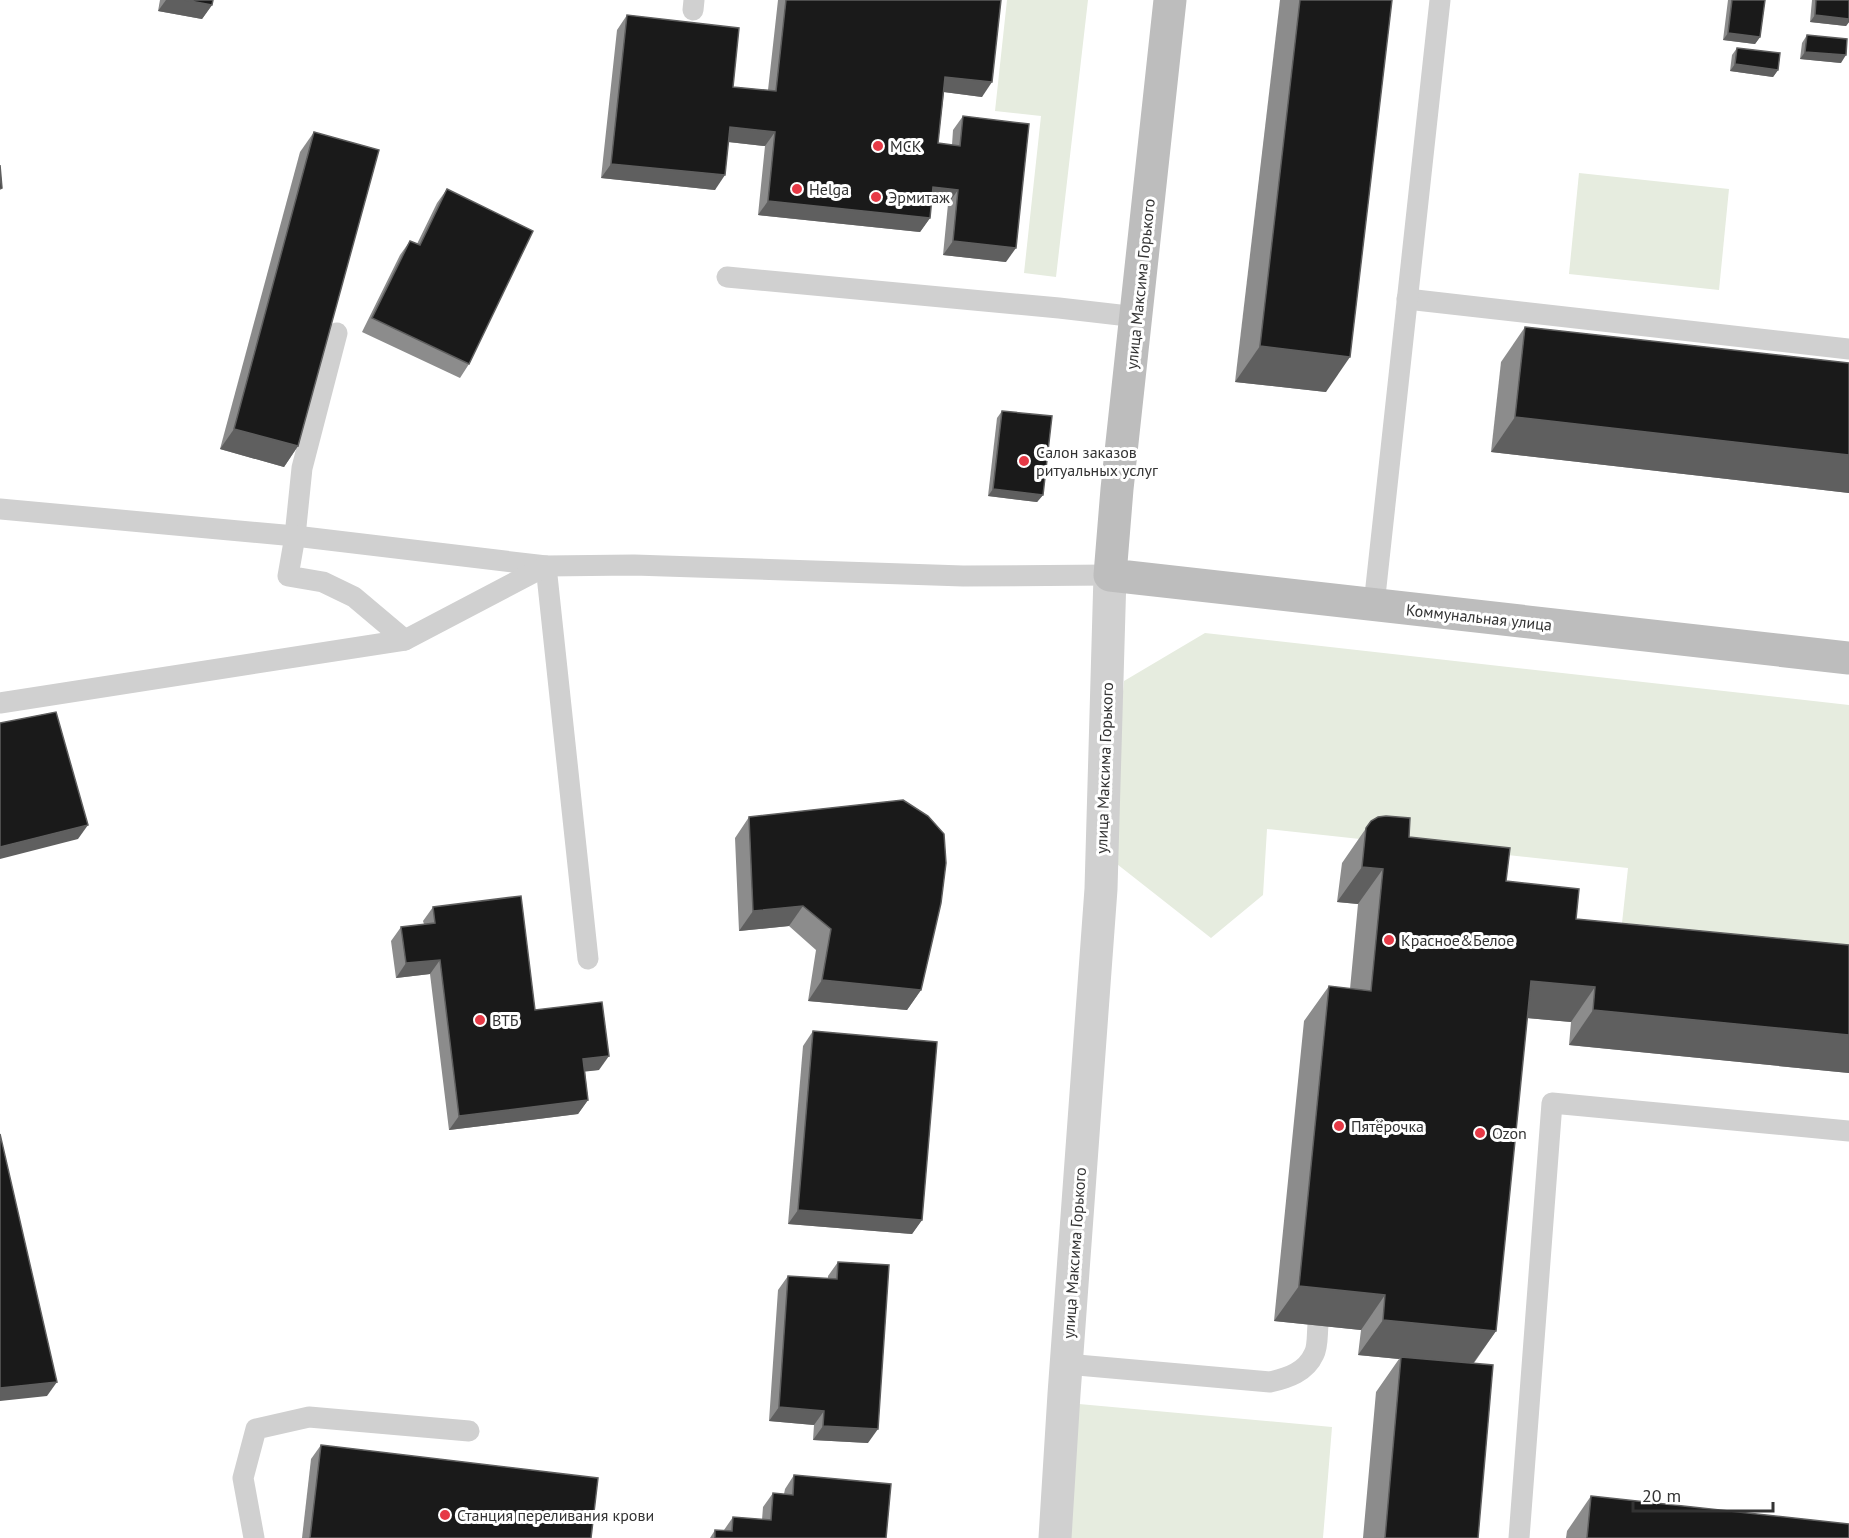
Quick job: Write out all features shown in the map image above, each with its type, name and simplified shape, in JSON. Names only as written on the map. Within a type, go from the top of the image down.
[{"type":"main road","name":"улица Максима Горького","points":[[1110,575],[1117,489],[1170,0]]},
{"type":"main road","name":"Коммунальная улица","points":[[1110,575],[1849,658]]},
{"type":"street","name":"улица Максима Горького","points":[[1055,1538],[1101,888],[1110,575]]},
{"type":"lane","points":[[1374,605],[1440,0]]},
{"type":"lane","points":[[727,277],[1137,317]]},
{"type":"lane","points":[[1407,299],[1849,349]]},
{"type":"lane","points":[[337,333],[302,468],[288,576],[323,582],[354,597],[405,640]]},
{"type":"lane","points":[[0,509],[295,536],[546,566],[634,565],[963,576],[1110,575]]},
{"type":"lane","points":[[0,703],[405,640],[546,566]]},
{"type":"lane","points":[[546,566],[588,959]]},
{"type":"lane","points":[[1519,1538],[1552,1103],[1849,1131]]},
{"type":"lane","points":[[1066,1364],[1270,1382],[1288,1378],[1303,1368],[1315,1354],[1318,1326]]},
{"type":"lane","points":[[254,1538],[243,1478],[256,1429],[309,1417],[469,1431]]},
{"type":"shaded area","points":[[1007,0],[1088,0],[1056,277],[1024,273],[1041,116],[995,111]]},
{"type":"shaded area","points":[[1579,173],[1729,189],[1719,290],[1569,274]]},
{"type":"shaded area","points":[[1205,633],[1849,705],[1849,946],[1622,923],[1628,868],[1267,829],[1263,895],[1211,938],[1108,857],[1124,681]]},
{"type":"shaded area","points":[[1057,1402],[1332,1427],[1323,1538],[1044,1538]]},
{"type":"building","points":[[185,0],[213,0],[212,5]]},
{"type":"building","points":[[786,0],[1001,0],[992,82],[945,77],[938,143],[960,146],[963,116],[1029,124],[1016,248],[953,241],[958,190],[933,187],[930,218],[768,201],[775,132],[730,127],[725,175],[611,164],[627,15],[739,28],[733,87],[776,91]]},
{"type":"building","points":[[1300,0],[1392,0],[1350,357],[1260,346]]},
{"type":"building","points":[[1732,0],[1765,0],[1760,37],[1728,33]]},
{"type":"building","points":[[1816,0],[1849,0],[1849,19],[1815,15]]},
{"type":"building","points":[[1807,35],[1847,39],[1846,55],[1805,52]]},
{"type":"building","points":[[1737,48],[1780,53],[1778,70],[1735,64]]},
{"type":"building","points":[[314,132],[379,150],[298,446],[234,429]]},
{"type":"building","points":[[0,165],[2,188],[0,189]]},
{"type":"building","points":[[447,189],[533,231],[469,364],[372,318],[410,241],[420,245]]},
{"type":"building","points":[[1525,327],[1849,363],[1849,455],[1515,417]]},
{"type":"building","points":[[1002,411],[1052,416],[1043,495],[993,489]]},
{"type":"building","points":[[56,712],[88,825],[0,847],[0,723]]},
{"type":"building","points":[[903,800],[928,816],[944,834],[946,863],[941,903],[921,990],[822,980],[831,929],[803,906],[753,911],[749,817]]},
{"type":"building","points":[[1386,816],[1410,818],[1409,837],[1510,848],[1506,881],[1579,889],[1576,919],[1849,945],[1849,1035],[1593,1010],[1595,987],[1531,981],[1496,1331],[1383,1320],[1385,1295],[1299,1286],[1329,986],[1371,991],[1383,869],[1362,867],[1366,828],[1371,821]]},
{"type":"building","name":"ВТБ","points":[[521,896],[535,1010],[602,1002],[609,1056],[583,1059],[588,1100],[459,1116],[440,960],[406,963],[401,927],[435,923],[433,907]]},
{"type":"building","points":[[813,1031],[937,1042],[922,1220],[798,1210]]},
{"type":"building","points":[[0,1134],[57,1382],[0,1388]]},
{"type":"building","points":[[838,1262],[889,1265],[878,1429],[823,1426],[824,1411],[779,1407],[788,1276],[837,1279]]},
{"type":"building","points":[[1401,1357],[1493,1365],[1478,1538],[1385,1538]]},
{"type":"building","name":"Станция переливания крови","points":[[321,1445],[598,1478],[591,1538],[310,1538]]},
{"type":"building","points":[[794,1475],[891,1484],[886,1538],[715,1538],[715,1530],[732,1531],[733,1517],[771,1520],[773,1493],[793,1495]]},
{"type":"building","points":[[1591,1496],[1849,1524],[1849,1538],[1587,1538]]},
{"type":"place","name":"МСК","points":[[878,146]]},
{"type":"place","name":"Helga","points":[[797,189]]},
{"type":"place","name":"Эрмитаж","points":[[876,197]]},
{"type":"place","name":"Салон заказов ритуальных услуг","points":[[1024,461]]},
{"type":"place","name":"Красное&Белое","points":[[1389,940]]},
{"type":"place","name":"ВТБ","points":[[480,1020]]},
{"type":"place","name":"Пятёрочка","points":[[1339,1126]]},
{"type":"place","name":"Ozon","points":[[1480,1133]]},
{"type":"place","name":"Станция переливания крови","points":[[445,1515]]}]
